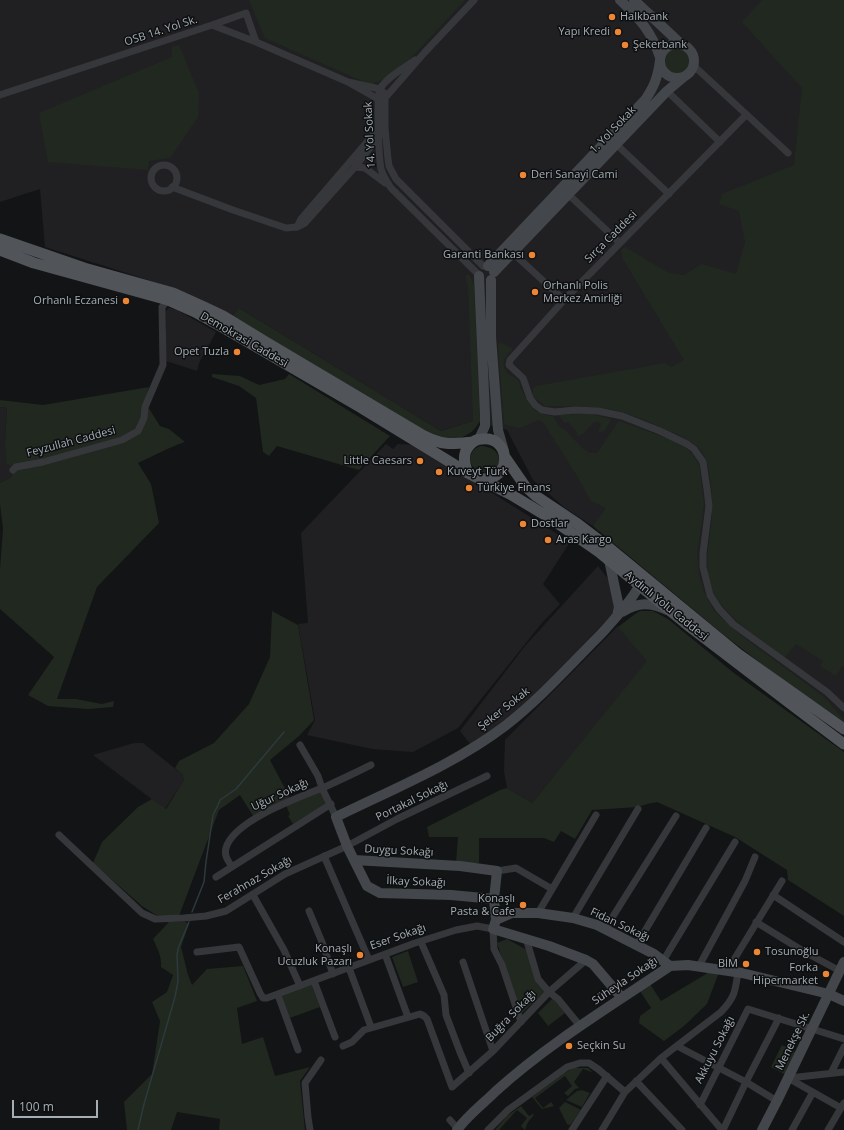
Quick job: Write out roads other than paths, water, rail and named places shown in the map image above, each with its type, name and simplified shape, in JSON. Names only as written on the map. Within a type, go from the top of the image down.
[{"type":"main road","name":"Demokrasi Caddesi","points":[[2,245],[34,263],[168,300],[195,312],[222,326],[468,472]]},
{"type":"main road","name":"Demokrasi Caddesi","points":[[2,245],[173,293],[223,316],[436,442],[446,444],[476,440]]},
{"type":"main road","points":[[485,438],[497,443],[501,447],[504,455],[504,467],[500,473],[487,479],[480,479],[468,472],[464,460],[468,447],[476,440],[485,438]]},
{"type":"main road","name":"Aydınlı Yolu Caddesi","points":[[504,455],[525,486],[536,496],[578,524],[608,547],[738,654],[844,729]]},
{"type":"main road","name":"Aydınlı Yolu Caddesi","points":[[480,479],[510,494],[581,539],[609,560],[637,589],[670,611],[844,744]]},
{"type":"street","points":[[425,52],[474,0]]},
{"type":"street","points":[[620,0],[640,19],[648,30],[655,43],[662,69],[665,73],[669,76],[685,76]]},
{"type":"street","points":[[634,0],[690,51],[693,65],[788,153]]},
{"type":"street","points":[[212,25],[246,13],[256,42]]},
{"type":"street","name":"OSB 14. Yol Sk.","points":[[0,95],[212,25],[256,42],[348,82]]},
{"type":"street","points":[[660,58],[666,47],[677,44],[682,45]]},
{"type":"street","name":"14. Yol Sokak","points":[[425,52],[388,80],[380,89],[382,98],[382,128],[389,166],[396,179],[486,272]]},
{"type":"street","name":"14. Yol Sokak","points":[[382,98],[425,52]]},
{"type":"street","name":"1. Yol Sokak","points":[[486,272],[645,100],[656,80],[660,58]]},
{"type":"street","name":"1. Yol Sokak","points":[[486,272],[513,253],[675,82],[688,73],[693,65]]},
{"type":"street","points":[[348,82],[380,89]]},
{"type":"street","points":[[348,82],[382,98]]},
{"type":"street","points":[[667,91],[720,142]]},
{"type":"street","name":"Sırça Caddesi","points":[[746,115],[564,300],[510,360],[510,365],[524,378],[530,398],[535,405],[542,410],[555,412],[575,410],[598,411],[622,416],[660,431],[694,449],[703,462],[709,506],[703,553],[703,567],[710,595],[719,609],[733,624],[826,692],[844,708]]},
{"type":"street","points":[[172,187],[286,228],[297,227],[305,224],[355,167],[379,137],[382,128]]},
{"type":"street","points":[[297,227],[301,219],[382,128]]},
{"type":"street","name":"14. Yol Sokak","points":[[379,137],[381,170],[384,178],[391,188],[486,272]]},
{"type":"street","points":[[616,144],[669,194]]},
{"type":"street","points":[[355,167],[362,167],[370,170],[391,188]]},
{"type":"street","points":[[568,194],[620,243]]},
{"type":"street","points":[[513,253],[564,300]]},
{"type":"street","points":[[476,440],[485,426],[486,272]]},
{"type":"street","name":"Feyzullah Caddesi","points":[[13,470],[16,467],[43,462],[122,440],[138,431],[144,418],[145,407],[163,366],[162,307],[168,300]]},
{"type":"street","points":[[486,337],[498,430],[504,455]]},
{"type":"street","points":[[609,560],[619,607],[616,618]]},
{"type":"street","points":[[616,593],[624,599],[630,597],[637,589],[641,580],[641,577],[637,571]]},
{"type":"street","name":"Şeker Sokak","points":[[336,817],[458,758],[503,727],[528,708],[616,618],[637,589]]},
{"type":"street","points":[[616,618],[626,610],[643,604],[657,605],[670,611]]},
{"type":"street","name":"Duygu Sokağı","points":[[300,746],[318,776],[354,860],[460,866],[497,871]]},
{"type":"street","name":"Uğur Sokağı","points":[[232,867],[225,856],[227,846],[232,836],[253,820],[272,809],[372,765]]},
{"type":"street","name":"Portakal Sokağı","points":[[347,846],[397,819],[487,776]]},
{"type":"street","points":[[216,877],[331,804]]},
{"type":"street","points":[[573,918],[638,809]]},
{"type":"street","points":[[538,913],[596,815]]},
{"type":"street","points":[[605,929],[676,816]]},
{"type":"street","points":[[636,946],[706,828]]},
{"type":"street","name":"Ferahnaz Sokağı","points":[[60,835],[142,913],[155,919],[206,916],[226,911],[285,874],[347,846]]},
{"type":"street","points":[[667,963],[735,842]]},
{"type":"street","points":[[324,856],[369,960]]},
{"type":"street","points":[[699,966],[745,881],[755,857]]},
{"type":"street","name":"İlkay Sokağı","points":[[354,860],[367,886],[380,893],[451,895],[494,899]]},
{"type":"street","points":[[521,1022],[502,965],[494,949],[494,899],[497,871],[516,868],[552,889]]},
{"type":"street","points":[[727,970],[782,881]]},
{"type":"street","points":[[253,895],[284,950],[300,986]]},
{"type":"street","points":[[773,895],[844,942]]},
{"type":"street","points":[[309,911],[333,974]]},
{"type":"street","name":"Fidan Sokağı","points":[[494,924],[512,913],[538,913],[573,918],[597,925],[654,954],[667,963]]},
{"type":"street","points":[[756,922],[803,951],[842,967]]},
{"type":"street","name":"Eser Sokağı","points":[[197,952],[239,947],[260,993],[264,998],[267,998],[421,942],[471,926],[494,924],[593,964],[622,998]]},
{"type":"street","points":[[526,938],[538,979],[549,992],[558,999],[580,1026]]},
{"type":"street","points":[[421,942],[444,995],[446,1015],[469,1073]]},
{"type":"street","points":[[343,1046],[352,1042],[364,1030],[408,1017],[385,954]]},
{"type":"street","name":"Buğra Sokağı","points":[[408,1017],[420,1014],[427,1019],[452,1087],[493,1051],[549,992],[586,960]]},
{"type":"street","points":[[463,962],[493,1051]]},
{"type":"street","name":"Süheyla Sokağı","points":[[458,1130],[465,1120],[504,1084],[547,1048],[622,998],[667,963],[738,972],[829,994],[844,1001]]},
{"type":"street","name":"Menekşe Sk.","points":[[762,1130],[842,967]]},
{"type":"street","points":[[349,968],[371,1027]]},
{"type":"street","points":[[602,1130],[625,1092],[636,1081],[661,1058],[721,1012],[729,1003],[734,995],[738,972]]},
{"type":"street","points":[[314,981],[334,1037]]},
{"type":"street","points":[[278,995],[298,1050]]},
{"type":"street","name":"Akkuyu Sokağı","points":[[700,1105],[748,1008],[844,1039]]},
{"type":"street","points":[[661,1058],[722,1130],[779,1018]]},
{"type":"street","points":[[677,1046],[746,1082],[777,1101]]},
{"type":"street","points":[[831,1073],[844,1047]]},
{"type":"street","points":[[310,1130],[305,1083],[321,1060]]},
{"type":"street","points":[[488,1130],[508,1110],[567,1067],[580,1063],[589,1063],[625,1092]]},
{"type":"street","points":[[788,1078],[844,1072]]},
{"type":"street","points":[[572,1130],[607,1076]]},
{"type":"street","points":[[788,1078],[813,1092],[842,1105],[828,1130]]},
{"type":"street","points":[[636,1081],[682,1130]]},
{"type":"street","points":[[792,1130],[813,1092]]},
{"type":"street","points":[[450,1120],[458,1130]]},
{"type":"waterway","points":[[192,912],[204,882],[213,815],[220,800],[236,789],[284,732]]},
{"type":"waterway","points":[[138,1130],[175,997],[178,981],[177,954],[189,922]]},
{"type":"place","name":"Halkbank","points":[[612,17]]},
{"type":"place","name":"Yapı Kredi","points":[[618,32]]},
{"type":"place","name":"Şekerbank","points":[[625,45]]},
{"type":"place","name":"Deri Sanayi Cami","points":[[523,175]]},
{"type":"place","name":"Garanti Bankası","points":[[532,255]]},
{"type":"place","name":"Orhanlı Polis Merkez Amirliği","points":[[535,292]]},
{"type":"place","name":"Orhanlı Eczanesi","points":[[126,301]]},
{"type":"place","name":"Opet Tuzla","points":[[237,352]]},
{"type":"place","name":"Little Caesars","points":[[420,461]]},
{"type":"place","name":"Kuveyt Türk","points":[[439,472]]},
{"type":"place","name":"Türkiye Finans","points":[[469,488]]},
{"type":"place","name":"Dostlar","points":[[523,524]]},
{"type":"place","name":"Aras Kargo","points":[[548,540]]},
{"type":"place","name":"Konaşlı Pasta & Cafe","points":[[523,905]]},
{"type":"place","name":"Tosunoğlu","points":[[757,952]]},
{"type":"place","name":"Konaşlı Ucuzluk Pazarı","points":[[360,955]]},
{"type":"place","name":"BİM","points":[[746,964]]},
{"type":"place","name":"Forka Hipermarket","points":[[826,974]]},
{"type":"place","name":"Seçkin Su","points":[[569,1046]]}]
